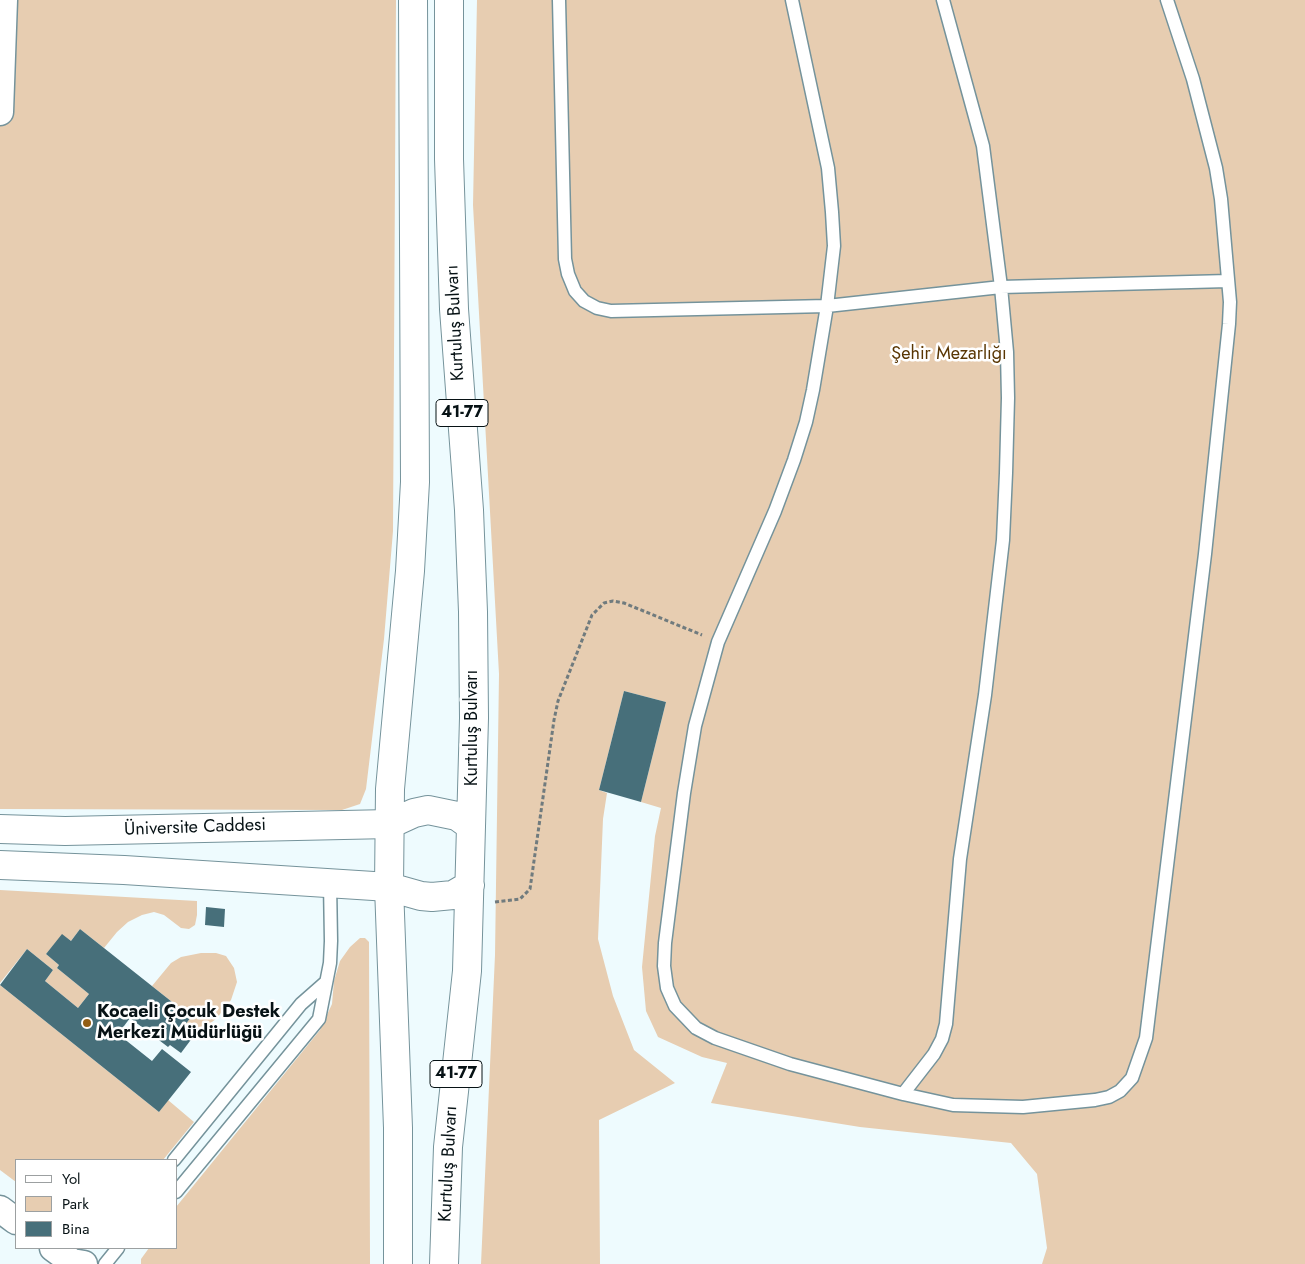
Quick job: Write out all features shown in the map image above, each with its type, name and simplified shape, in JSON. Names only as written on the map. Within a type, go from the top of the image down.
[{"type":"main road","name":"41-77","points":[[390,824],[390,789],[410,571],[415,482],[413,0]]},
{"type":"main road","name":"Kurtuluş Bulvarı","points":[[449,0],[449,159],[454,309],[469,510],[473,612],[474,765],[472,826]]},
{"type":"main road","points":[[0,865],[124,870],[388,887],[420,896],[432,897],[470,894],[472,826],[457,816],[428,810],[414,813],[390,824],[388,887],[398,1128],[398,1264]]},
{"type":"main road","name":"Üniversite Caddesi","points":[[0,829],[65,831],[390,824]]},
{"type":"main road","name":"Kurtuluş Bulvarı","points":[[444,1264],[448,1146],[468,971],[470,894]]},
{"type":"street","points":[[0,112],[4,0]]},
{"type":"street","points":[[0,1209],[15,1220]]},
{"type":"lane","points":[[559,0],[565,259],[568,274],[575,291],[584,301],[597,308],[611,311],[827,306],[1002,287],[1228,281]]},
{"type":"lane","points":[[792,0],[828,168],[834,246],[827,306],[813,390],[794,460],[775,511],[718,642],[695,726],[684,793],[669,915],[664,966],[667,988],[675,1006],[696,1028],[715,1038],[790,1064],[845,1080],[953,1105],[1023,1107],[1095,1100],[1109,1097],[1120,1091],[1132,1078],[1146,1038],[1204,564],[1230,302],[1221,199],[1216,168],[1193,79],[1167,0]]},
{"type":"lane","points":[[903,1094],[934,1054],[942,1039],[946,1024],[960,860],[985,695],[1003,540],[1008,398],[1002,287],[983,146],[943,0]]},
{"type":"lane","points":[[178,1190],[318,1019],[330,963],[330,883]]},
{"type":"lane","points":[[175,1159],[301,1004],[326,982]]},
{"type":"lane","points":[[105,1264],[117,1249]]},
{"type":"path","points":[[470,894],[507,901],[520,899],[530,889],[558,702],[588,624],[597,608],[604,603],[613,601],[624,603],[718,642]]},
{"type":"green space","points":[[0,0],[396,0],[393,531],[384,639],[366,789],[360,804],[342,810],[0,809]]},
{"type":"green space","name":"Şehir Mezarlığı","points":[[477,0],[1305,0],[1305,1264],[1042,1264],[1047,1248],[1037,1174],[1011,1143],[860,1127],[711,1103],[727,1063],[702,1057],[658,1037],[646,1011],[642,967],[655,836],[661,808],[641,802],[666,702],[624,691],[599,790],[607,793],[603,819],[598,939],[613,996],[634,1050],[675,1083],[599,1120],[600,1264],[481,1264],[495,955],[499,674],[473,205]]},
{"type":"green space","points":[[0,890],[197,901],[197,915],[195,925],[189,929],[181,928],[164,915],[154,912],[142,915],[128,922],[104,948],[80,929],[71,941],[62,935],[46,954],[59,965],[57,968],[89,994],[78,1008],[45,981],[53,970],[27,949],[0,983]]},
{"type":"green space","points":[[360,938],[365,938],[369,942],[370,1264],[141,1264],[141,1259],[148,1249],[178,1249],[178,1205],[320,1030],[332,1004],[334,981],[340,961],[350,947]]},
{"type":"green space","points":[[201,953],[216,953],[226,956],[234,968],[237,982],[231,1000],[217,1018],[193,1037],[182,1029],[191,1017],[152,986],[171,963],[181,957]]},
{"type":"green space","points":[[0,985],[159,1112],[168,1100],[194,1122],[164,1159],[15,1159],[15,1181],[0,1170]]},
{"type":"building","points":[[624,691],[666,702],[641,802],[599,790]]},
{"type":"building","points":[[206,907],[225,909],[224,927],[205,925]]},
{"type":"building","name":"Kocaeli Çocuk Destek Merkezi Müdürlüğü","points":[[80,929],[191,1017],[182,1029],[193,1037],[181,1053],[170,1045],[168,1047],[130,1018],[118,1034],[152,1061],[162,1049],[191,1072],[159,1112],[0,985],[27,949],[53,970],[45,981],[78,1008],[89,994],[57,968],[59,965],[46,954],[62,934],[71,941]]},
{"type":"place","name":"Kocaeli Çocuk Destek Merkezi Müdürlüğü","points":[[87,1023]]}]
